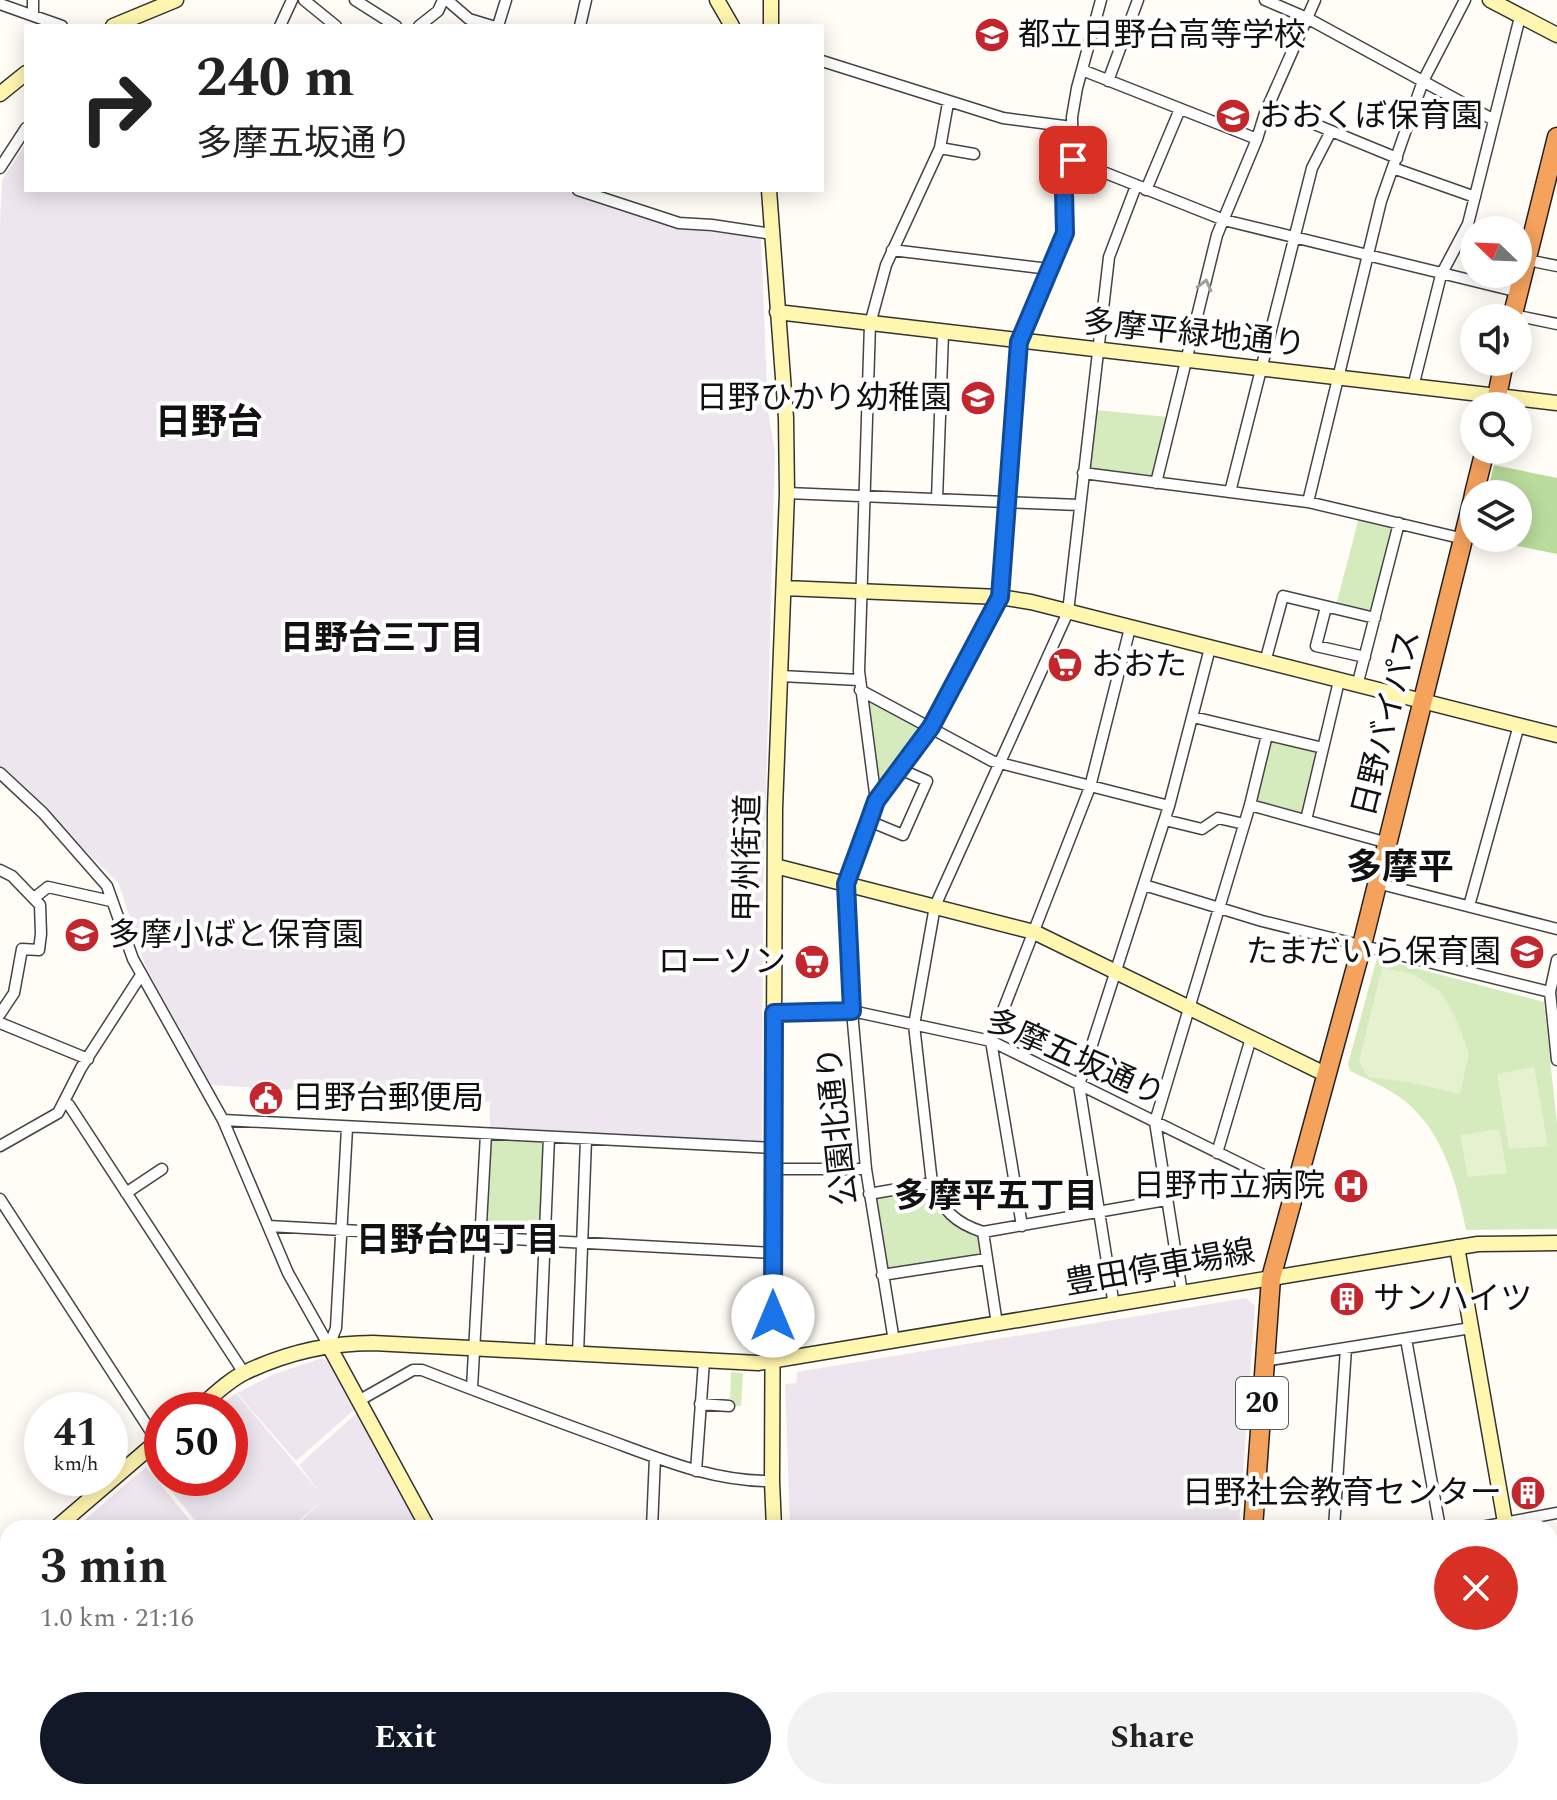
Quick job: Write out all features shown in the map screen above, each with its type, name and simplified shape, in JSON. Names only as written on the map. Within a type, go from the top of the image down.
[{"type":"highway","points":[[1519,304],[1557,137]]},
{"type":"highway","points":[[1524,304],[1557,181]]},
{"type":"highway","name":"日野バイパス","points":[[1254,1520],[1271,1278],[1362,945],[1461,552]]},
{"type":"street","points":[[33,0],[33,14]]},
{"type":"street","points":[[118,24],[176,0]]},
{"type":"street","points":[[281,24],[292,0]]},
{"type":"street","points":[[304,0],[334,24]]},
{"type":"street","points":[[355,0],[393,24]]},
{"type":"street","points":[[422,24],[438,11],[445,0],[469,19],[488,24]]},
{"type":"street","points":[[496,24],[506,0]]},
{"type":"street","points":[[580,24],[586,0]]},
{"type":"street","points":[[717,0],[725,22]]},
{"type":"street","points":[[771,0],[771,24]]},
{"type":"street","name":"公園北通り","points":[[894,1341],[866,1169],[852,1011],[846,884],[876,801],[931,727],[1000,597],[1019,342],[1065,233],[1064,192],[1073,160],[1072,127],[1077,88],[1101,0]]},
{"type":"street","points":[[1108,81],[1138,0]]},
{"type":"street","points":[[1265,0],[1307,18],[1494,120]]},
{"type":"street","points":[[1156,483],[1217,235],[1268,105],[1315,0]]},
{"type":"street","points":[[1308,502],[1381,201],[1423,81],[1465,0]]},
{"type":"street","points":[[1490,0],[1557,35]]},
{"type":"street","points":[[0,4],[57,24]]},
{"type":"street","points":[[1413,387],[1441,275],[1468,224],[1520,17]]},
{"type":"street","points":[[824,62],[1003,118],[1072,127]]},
{"type":"street","points":[[1082,70],[1257,139]]},
{"type":"street","points":[[0,94],[24,75]]},
{"type":"street","points":[[876,801],[860,685],[870,324],[892,250],[940,148],[948,103]]},
{"type":"street","points":[[1268,105],[1475,197]]},
{"type":"street","points":[[1166,1200],[983,1232],[965,1226],[949,1215],[932,1183],[914,1025],[935,906],[1068,612],[1109,257],[1180,109]]},
{"type":"street","points":[[0,168],[24,131]]},
{"type":"street","points":[[1230,492],[1312,168],[1331,131]]},
{"type":"street","points":[[940,148],[974,154]]},
{"type":"street","points":[[1073,160],[1224,220],[1519,292]]},
{"type":"street","points":[[584,192],[679,223],[772,234]]},
{"type":"street","name":"甲州街道","points":[[769,192],[786,418],[787,493],[775,866],[774,1520]]},
{"type":"street","points":[[892,250],[1049,269]]},
{"type":"street","points":[[1537,262],[1557,266]]},
{"type":"street","name":"多摩平緑地通り","points":[[777,312],[1413,387],[1460,395]]},
{"type":"street","points":[[1532,323],[1557,324]]},
{"type":"street","points":[[937,499],[943,333]]},
{"type":"street","name":"多摩平緑地通り","points":[[1532,403],[1557,403]]},
{"type":"street","points":[[1083,473],[1308,502],[1460,538]]},
{"type":"street","points":[[787,493],[1079,505]]},
{"type":"street","points":[[1357,686],[1399,523]]},
{"type":"street","points":[[784,588],[1000,597],[1557,735]]},
{"type":"street","points":[[1265,662],[1283,596],[1375,618]]},
{"type":"street","points":[[1326,607],[1316,646],[1365,657]]},
{"type":"street","points":[[1022,1226],[991,1041],[1090,787],[1130,628]]},
{"type":"street","points":[[1114,1306],[1079,1085],[1165,820],[1210,648]]},
{"type":"street","points":[[781,676],[860,685],[998,763],[1169,806]]},
{"type":"street","points":[[1306,820],[1339,681]]},
{"type":"street","points":[[1193,717],[1323,748]]},
{"type":"street","points":[[1469,906],[1519,725]]},
{"type":"street","points":[[1182,1293],[1155,1122],[1250,805],[1267,735]]},
{"type":"street","points":[[869,821],[903,835],[927,781],[900,769]]},
{"type":"street","points":[[0,773],[43,813],[107,886],[141,975],[223,1120],[288,1273],[424,1520]]},
{"type":"street","points":[[1250,805],[1388,843]]},
{"type":"street","points":[[1165,820],[1202,829],[1218,818],[1244,824]]},
{"type":"street","points":[[775,866],[1034,932],[1325,1074]]},
{"type":"street","points":[[0,870],[12,876],[40,905],[41,934],[39,950],[22,949],[14,993],[0,1014]]},
{"type":"street","points":[[1377,883],[1557,929]]},
{"type":"street","points":[[1144,885],[1218,909],[1550,992]]},
{"type":"street","points":[[34,898],[48,887],[111,901]]},
{"type":"street","points":[[1557,960],[1550,992],[1557,1060]]},
{"type":"street","points":[[0,1146],[55,1116],[141,975]]},
{"type":"street","name":"多摩五坂通り","points":[[774,1013],[852,1011],[991,1041],[1294,1190]]},
{"type":"street","points":[[0,1023],[88,1059]]},
{"type":"street","points":[[1217,1153],[1251,1038]]},
{"type":"street","points":[[64,1103],[69,1105],[244,1373]]},
{"type":"street","points":[[223,1120],[774,1148]]},
{"type":"street","points":[[329,1346],[336,1328],[347,1128]]},
{"type":"street","points":[[472,1388],[486,1134]]},
{"type":"street","points":[[540,1352],[549,1137]]},
{"type":"street","points":[[578,1354],[586,1139]]},
{"type":"street","points":[[126,1193],[162,1169]]},
{"type":"street","points":[[774,1169],[866,1169]]},
{"type":"street","points":[[869,1194],[932,1183]]},
{"type":"street","points":[[0,1199],[144,1416]]},
{"type":"street","points":[[268,1226],[773,1253]]},
{"type":"street","points":[[983,1232],[997,1324]]},
{"type":"street","name":"豊田停車場線","points":[[219,1392],[244,1373],[309,1349],[329,1346],[373,1343],[750,1364],[1457,1247],[1557,1243]]},
{"type":"street","points":[[1457,1247],[1505,1520]]},
{"type":"street","points":[[882,1275],[986,1259]]},
{"type":"street","points":[[1264,1361],[1471,1328]]},
{"type":"street","points":[[1406,1339],[1439,1520]]},
{"type":"street","points":[[1335,1520],[1346,1348]]},
{"type":"street","points":[[696,1471],[704,1361]]},
{"type":"street","points":[[360,1400],[413,1370],[422,1370],[517,1408],[696,1471],[737,1480],[772,1481]]},
{"type":"street","points":[[700,1404],[729,1406]]},
{"type":"street","points":[[65,1520],[144,1452]]},
{"type":"street","points":[[652,1520],[655,1457]]},
{"type":"street","points":[[1530,1520],[1557,1513]]},
{"type":"shaded area","points":[[24,146],[24,192],[569,192],[677,228],[761,238],[768,412],[775,451],[763,902],[762,1145],[490,1132],[490,1102],[211,1085],[146,968],[119,884],[0,767],[2,180]]},
{"type":"shaded area","points":[[1246,1298],[1255,1306],[1240,1520],[790,1520],[785,1384],[796,1383],[797,1372]]},
{"type":"shaded area","points":[[322,1358],[330,1363],[355,1409],[296,1461],[248,1406],[248,1392],[239,1392],[272,1375]]},
{"type":"shaded area","points":[[248,1407],[321,1494],[299,1465],[358,1412],[417,1520],[302,1520],[325,1499],[300,1520],[195,1520],[176,1496],[248,1496]]},
{"type":"shaded area","points":[[144,1469],[144,1496],[170,1496],[189,1520],[84,1520],[112,1496],[128,1496],[128,1482]]},
{"type":"green space","points":[[1096,410],[1168,417],[1157,476],[1089,469]]},
{"type":"green space","points":[[1494,465],[1557,478],[1557,554],[1532,549],[1532,480],[1490,480]]},
{"type":"green space","points":[[1360,514],[1399,523],[1375,618],[1335,609]]},
{"type":"green space","points":[[866,699],[923,729],[877,792]]},
{"type":"green space","points":[[1271,741],[1316,753],[1301,815],[1255,803]]},
{"type":"green space","points":[[1377,958],[1544,1002],[1557,1124],[1557,1229],[1466,1230],[1447,1161],[1430,1129],[1400,1097],[1350,1071],[1348,1064]]},
{"type":"green space","points":[[1382,968],[1413,974],[1441,992],[1469,1053],[1460,1094],[1368,1077],[1359,1061]]},
{"type":"green space","points":[[1534,1067],[1548,1146],[1509,1149],[1497,1074]]},
{"type":"green space","points":[[1499,1129],[1507,1173],[1468,1177],[1460,1135]]},
{"type":"green space","points":[[486,1139],[549,1142],[545,1241],[481,1238]]},
{"type":"green space","points":[[932,1183],[949,1215],[982,1232],[986,1259],[882,1275],[869,1194]]},
{"type":"green space","points":[[731,1372],[743,1373],[741,1406],[730,1406]]},
{"type":"place","name":"都立日野台高等学校","points":[[992,35]]},
{"type":"place","name":"おおくぼ保育園","points":[[1233,116]]},
{"type":"place","name":"日野ひかり幼稚園","points":[[978,398]]},
{"type":"place","name":"おおた","points":[[1065,665]]},
{"type":"place","name":"多摩小ばと保育園","points":[[82,935]]},
{"type":"place","name":"たまだいら保育園","points":[[1527,952]]},
{"type":"place","name":"ローソン","points":[[812,962]]},
{"type":"place","name":"日野台郵便局","points":[[266,1098]]},
{"type":"place","name":"日野市立病院","points":[[1351,1186]]},
{"type":"place","name":"サンハイツ","points":[[1347,1299]]},
{"type":"place","name":"日野社会教育センター","points":[[1528,1493]]},
{"type":"district","name":"日野台","points":[[209,423]]},
{"type":"district","name":"日野台三丁目","points":[[382,639]]},
{"type":"district","name":"多摩平","points":[[1400,868]]},
{"type":"district","name":"多摩平五丁目","points":[[996,1197]]},
{"type":"district","name":"日野台四丁目","points":[[458,1241]]},
{"type":"route","points":[[773,1316],[774,1013],[852,1011],[846,884],[876,801],[931,727],[1000,597],[1019,342],[1065,233],[1064,192],[1073,160]]}]
